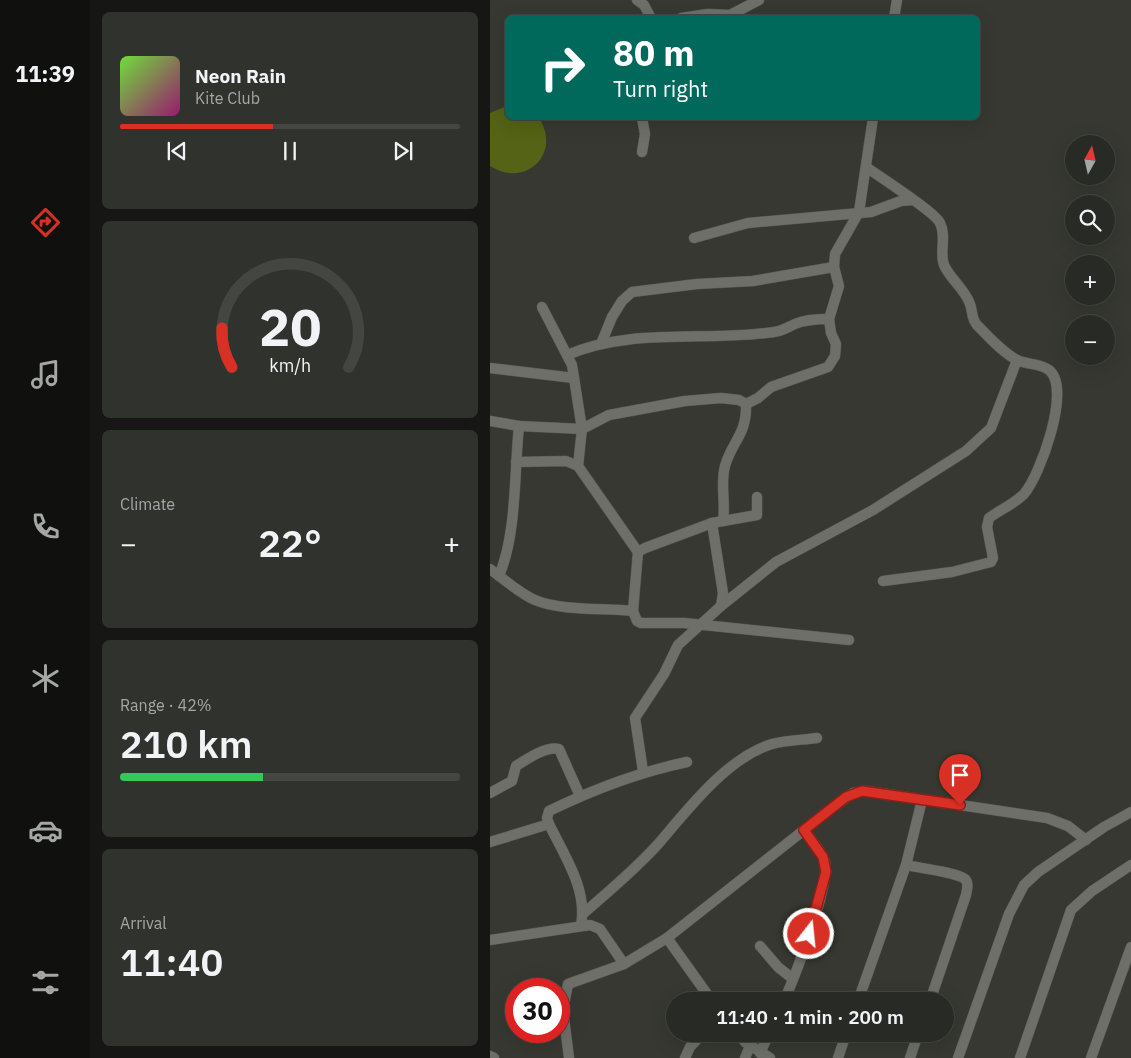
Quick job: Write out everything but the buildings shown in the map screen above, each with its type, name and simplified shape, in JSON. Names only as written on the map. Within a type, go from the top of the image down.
[{"type":"street","points":[[637,0],[644,6],[649,15]]},
{"type":"street","points":[[701,15],[730,15],[758,0]]},
{"type":"street","points":[[894,15],[897,0]]},
{"type":"street","points":[[642,120],[645,134],[642,152]]},
{"type":"street","points":[[746,404],[758,398],[771,387],[828,367],[835,356],[836,344],[831,333],[829,319],[839,286],[834,268],[835,254],[859,212],[873,120]]},
{"type":"street","points":[[866,167],[913,200],[940,222],[944,239],[944,264],[970,302],[972,319],[992,340],[1018,360],[1040,365],[1050,371],[1056,380],[1054,425],[1029,487],[1022,496],[989,518],[987,527],[993,558],[991,562],[952,572],[883,581]]},
{"type":"street","points":[[694,238],[748,223],[871,212],[901,201],[913,200]]},
{"type":"street","points":[[601,344],[612,317],[622,301],[632,292],[753,281],[834,268]]},
{"type":"street","points":[[542,307],[567,355],[574,378],[582,429],[578,466]]},
{"type":"street","points":[[567,355],[601,344],[774,332],[801,322],[829,319]]},
{"type":"street","points":[[643,771],[634,718],[664,674],[678,645],[721,606],[776,562],[872,510],[966,451],[991,428],[1018,360]]},
{"type":"street","points":[[490,368],[574,378]]},
{"type":"street","points":[[490,421],[518,426],[582,429],[608,415],[685,401],[721,398],[739,400],[746,404]]},
{"type":"street","points":[[723,521],[725,512],[722,483],[726,464],[742,435],[746,404]]},
{"type":"street","points":[[499,576],[510,544],[518,426]]},
{"type":"street","points":[[516,462],[566,461],[578,466],[638,552],[633,611],[637,621],[641,623],[701,625],[849,640]]},
{"type":"street","points":[[638,552],[712,523],[758,515],[757,497]]},
{"type":"street","points":[[712,523],[723,593],[721,606]]},
{"type":"street","points":[[490,569],[537,601],[633,611]]},
{"type":"street","points":[[584,913],[635,868],[659,842],[684,810],[716,780],[749,754],[772,744],[817,738]]},
{"type":"street","points":[[490,794],[512,781],[516,766],[550,748],[556,748],[559,749],[580,796]]},
{"type":"street","points":[[582,925],[584,913],[580,892],[549,824],[547,818],[549,811],[580,796],[643,771],[687,762]]},
{"type":"street","points":[[569,1058],[563,1010],[568,984],[624,964],[667,938],[846,797],[866,791],[1047,818],[1068,826],[1086,840]]},
{"type":"street","points":[[861,992],[906,865],[922,800]]},
{"type":"street","points":[[958,1058],[1014,901],[1024,885],[1038,872],[1104,827],[1131,812]]},
{"type":"street","points":[[490,842],[549,824]]},
{"type":"street","points":[[788,992],[819,903],[826,872],[823,857],[804,830]]},
{"type":"street","points":[[906,865],[954,875],[965,880],[968,884],[933,992]]},
{"type":"street","points":[[1020,1058],[1071,910],[1092,891],[1131,865]]},
{"type":"street","points":[[490,940],[590,924],[600,929],[624,964]]},
{"type":"street","points":[[667,938],[706,992]]},
{"type":"street","points":[[760,946],[778,967],[793,979]]},
{"type":"street","points":[[1091,1058],[1131,947]]},
{"type":"street","points":[[685,1058],[695,1042]]},
{"type":"street","points":[[746,1042],[770,1058]]},
{"type":"street","points":[[760,1053],[765,1042]]},
{"type":"street","points":[[838,1058],[843,1042]]},
{"type":"street","points":[[910,1058],[915,1042]]},
{"type":"street","points":[[745,1058],[750,1046]]},
{"type":"street","points":[[490,1056],[494,1058]]},
{"type":"shaded area","points":[[505,107],[505,120],[540,120],[545,131],[546,144],[543,155],[537,164],[527,170],[516,173],[503,172],[490,166],[490,113]]},
{"type":"route","points":[[809,934],[823,889],[826,872],[823,857],[804,830],[846,797],[862,791],[880,792],[960,805]]}]
